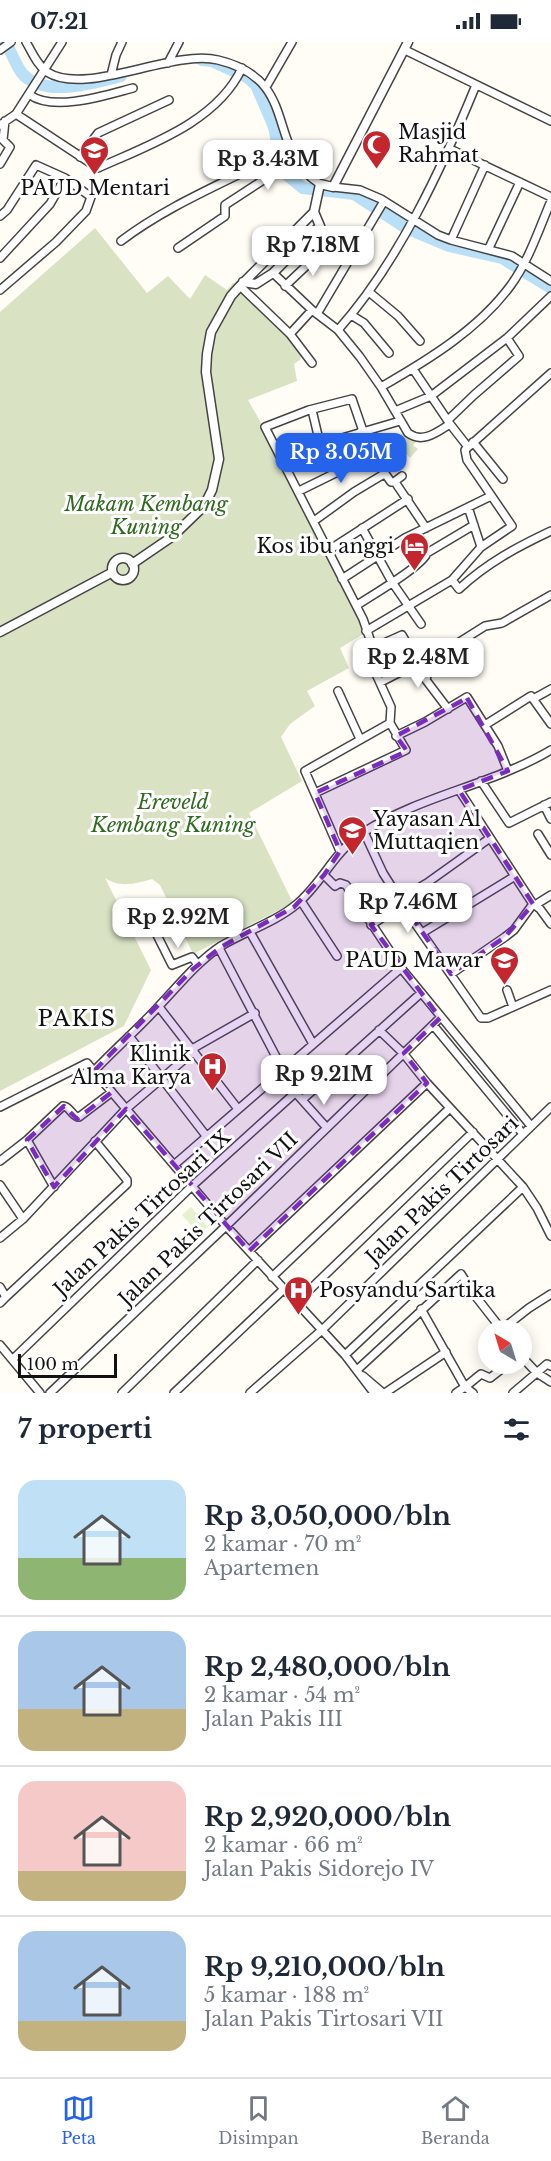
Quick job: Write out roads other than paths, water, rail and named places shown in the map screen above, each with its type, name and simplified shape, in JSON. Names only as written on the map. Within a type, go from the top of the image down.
[{"type":"street","points":[[26,42],[38,64],[45,71],[66,78],[111,75],[198,57],[215,59],[240,73],[254,74],[266,87],[278,108],[286,153],[319,189],[314,212],[230,298],[211,332],[206,372],[219,459],[212,490],[204,506],[173,536],[132,564]]},
{"type":"street","points":[[0,164],[10,146],[3,139],[2,123],[16,114],[62,42]]},
{"type":"street","points":[[111,75],[122,42]]},
{"type":"street","points":[[168,63],[179,42]]},
{"type":"street","points":[[266,87],[292,42]]},
{"type":"street","points":[[333,186],[406,46],[476,85],[551,121]]},
{"type":"street","points":[[16,114],[98,168],[203,116],[219,102],[240,73]]},
{"type":"street","points":[[338,330],[369,292],[409,226],[450,149],[476,85]]},
{"type":"street","points":[[31,92],[38,100],[56,102],[97,97],[133,88]]},
{"type":"street","points":[[80,157],[98,133],[169,100]]},
{"type":"street","points":[[381,387],[413,369],[462,334],[490,309],[512,284],[522,267],[551,199],[450,149]]},
{"type":"street","points":[[121,241],[170,208],[286,153]]},
{"type":"street","points":[[178,248],[225,216],[225,205],[273,173],[274,160]]},
{"type":"street","points":[[0,216],[7,210],[36,165],[65,178],[91,196],[86,211],[56,242],[0,290]]},
{"type":"street","points":[[451,240],[485,165]]},
{"type":"street","points":[[0,258],[50,204],[65,178]]},
{"type":"street","points":[[489,248],[520,182]]},
{"type":"street","points":[[319,189],[333,186],[360,190],[380,207],[412,218],[438,235],[512,256],[522,267],[551,281]]},
{"type":"street","points":[[290,334],[314,312],[380,207]]},
{"type":"street","points":[[244,282],[256,284],[273,273],[319,227],[320,222],[314,212]]},
{"type":"street","points":[[288,241],[297,249]]},
{"type":"street","points":[[285,286],[323,250]]},
{"type":"street","points":[[273,273],[314,312],[338,330],[381,387],[408,434],[421,438],[429,436],[449,422],[474,394],[519,356],[507,338]]},
{"type":"street","points":[[244,282],[312,363]]},
{"type":"street","points":[[369,292],[398,316],[420,341]]},
{"type":"street","points":[[395,411],[431,396],[507,338],[551,296]]},
{"type":"street","points":[[351,315],[364,323],[389,353]]},
{"type":"street","points":[[413,369],[449,422],[503,479]]},
{"type":"street","points":[[366,631],[452,579],[481,547],[512,526],[490,496],[464,453],[471,444],[551,374]]},
{"type":"street","points":[[315,793],[405,752],[405,748],[390,723],[391,707],[370,650],[357,605],[265,426],[352,399],[372,455],[384,474],[408,499],[426,528]]},
{"type":"street","points":[[312,410],[320,444]]},
{"type":"street","points":[[282,458],[320,444],[400,421]]},
{"type":"street","points":[[299,491],[372,455]]},
{"type":"street","points":[[314,521],[384,474]]},
{"type":"street","points":[[394,482],[402,476]]},
{"type":"street","points":[[342,579],[405,538],[490,496]]},
{"type":"street","points":[[329,550],[408,499]]},
{"type":"street","points":[[468,507],[481,547]]},
{"type":"street","points":[[357,605],[426,558],[427,552],[474,525]]},
{"type":"street","points":[[362,528],[392,582],[421,624]]},
{"type":"street","points":[[452,579],[459,589],[475,573],[551,531]]},
{"type":"street","points":[[0,632],[111,573],[114,563],[118,560],[128,560],[134,570],[128,579],[119,580],[111,573]]},
{"type":"street","points":[[381,682],[418,663],[431,660],[485,626],[502,623],[551,595]]},
{"type":"street","points":[[370,650],[402,635],[418,663]]},
{"type":"street","points":[[431,660],[426,680],[448,709]]},
{"type":"street","points":[[485,724],[530,697],[533,699],[551,688]]},
{"type":"street","points":[[338,691],[360,739]]},
{"type":"street","points":[[396,736],[467,698],[498,746],[508,771]]},
{"type":"street","points":[[533,699],[551,724]]},
{"type":"street","points":[[340,851],[305,771],[390,723]]},
{"type":"street","points":[[95,1070],[198,965],[219,948],[301,901],[324,875],[340,851],[364,832],[421,802],[531,762],[551,750]]},
{"type":"street","points":[[482,781],[509,823],[548,803],[551,819]]},
{"type":"street","points":[[459,790],[534,905],[540,909],[551,924]]},
{"type":"street","points":[[364,832],[383,873],[481,1018],[551,990]]},
{"type":"street","points":[[538,834],[551,855]]},
{"type":"street","points":[[371,925],[490,837]]},
{"type":"street","points":[[324,875],[335,886],[340,883],[346,885],[401,968],[531,1126]]},
{"type":"street","points":[[422,933],[515,876]]},
{"type":"street","points":[[451,974],[514,930],[534,905],[551,895]]},
{"type":"street","points":[[301,901],[337,956]]},
{"type":"street","points":[[150,921],[172,965],[192,957],[198,965]]},
{"type":"street","points":[[250,932],[313,1044]]},
{"type":"street","points":[[219,948],[255,1014],[281,1072],[295,1093],[327,1128]]},
{"type":"street","points":[[174,1165],[401,968]]},
{"type":"street","points":[[507,990],[513,1007]]},
{"type":"street","points":[[302,1100],[421,993]]},
{"type":"street","points":[[159,1007],[238,1109]]},
{"type":"street","points":[[0,1238],[23,1219],[126,1109],[161,1078],[193,1050],[255,1014]]},
{"type":"street","name":"Jalan Pakis Tirtosari VII","points":[[50,1393],[440,1018]]},
{"type":"street","points":[[433,1025],[523,1134]]},
{"type":"street","points":[[379,1030],[404,1053],[427,1083],[523,1187],[551,1236]]},
{"type":"street","points":[[129,1036],[207,1137]]},
{"type":"street","points":[[0,1107],[86,1063],[95,1070],[191,1187],[345,1355],[374,1393]]},
{"type":"street","points":[[249,1251],[427,1083]]},
{"type":"street","points":[[0,1160],[27,1140],[63,1106],[79,1117],[112,1092]]},
{"type":"street","name":"Jalan Pakis Tirtosari IX","points":[[13,1359],[191,1187],[295,1093]]},
{"type":"street","name":"Jalan Pakis Tirtosari","points":[[250,1393],[322,1330],[551,1107]]},
{"type":"street","points":[[272,1277],[450,1108]]},
{"type":"street","points":[[297,1302],[473,1132]]},
{"type":"street","points":[[27,1140],[54,1187]]},
{"type":"street","points":[[3,1300],[127,1184],[95,1141]]},
{"type":"street","points":[[0,1185],[23,1219]]},
{"type":"street","points":[[345,1355],[523,1187]]},
{"type":"street","points":[[122,1393],[258,1260]]},
{"type":"street","points":[[359,1372],[421,1309],[462,1274],[473,1293],[494,1320]]},
{"type":"street","points":[[0,1287],[3,1300]]},
{"type":"street","points":[[174,1393],[284,1289]]},
{"type":"street","points":[[514,1320],[551,1294]]},
{"type":"street","points":[[421,1309],[465,1387],[473,1393]]},
{"type":"street","points":[[0,1345],[40,1393]]},
{"type":"street","points":[[359,1372],[384,1393],[446,1352]]},
{"type":"street","points":[[513,1393],[546,1365],[551,1366]]},
{"type":"street","points":[[532,1368],[551,1382]]},
{"type":"street","points":[[456,1393],[481,1374],[490,1378],[495,1374]]},
{"type":"waterway","points":[[5,42],[21,72],[30,80],[42,85],[69,87],[121,76]]},
{"type":"waterway","points":[[202,60],[212,61],[247,77],[256,85],[274,127],[280,159],[286,174],[303,188],[354,194],[406,228],[449,246],[502,258],[551,288]]},
{"type":"place","name":"Masjid Rahmat","points":[[377,170]]},
{"type":"place","name":"PAUD Mentari","points":[[95,176]]},
{"type":"place","name":"Kos ibu anggi","points":[[415,572]]},
{"type":"place","name":"Yayasan Al Muttaqien","points":[[352,856]]},
{"type":"place","name":"PAUD Mawar","points":[[504,986]]},
{"type":"place","name":"Klinik Alma Karya","points":[[212,1092]]},
{"type":"place","name":"Posyandu Sartika","points":[[298,1316]]},
{"type":"district","name":"PAKIS","points":[[77,1018]]},
{"type":"park label","name":"Makam Kembang Kuning","points":[[146,516]]},
{"type":"park label","name":"Ereveld Kembang Kuning","points":[[173,814]]}]
